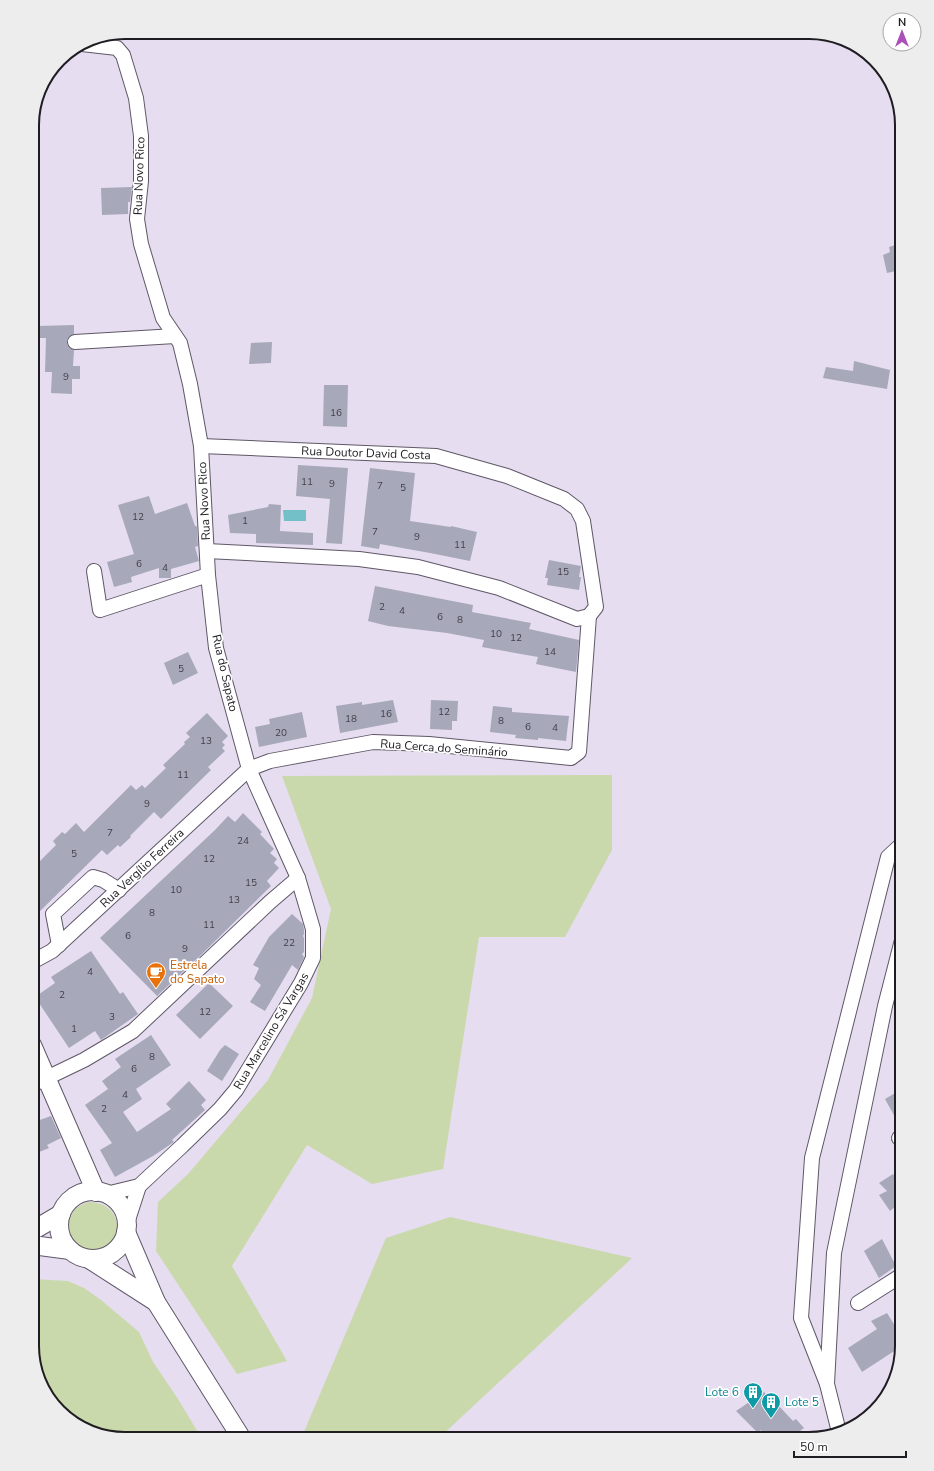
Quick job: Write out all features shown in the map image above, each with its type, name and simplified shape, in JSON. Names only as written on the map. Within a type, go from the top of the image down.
[{"type":"street","name":"Rua Novo Rico","points":[[94,45],[117,48],[123,55],[136,98],[141,136],[141,181],[137,219],[141,244],[163,318],[180,342],[190,384],[201,446],[207,551]]},
{"type":"street","points":[[75,342],[175,336]]},
{"type":"street","name":"Rua Doutor David Costa","points":[[201,446],[436,456],[507,476],[564,499],[577,509],[583,521],[596,606],[589,616],[579,752],[571,758]]},
{"type":"street","points":[[207,551],[359,559],[418,567],[499,588],[577,619],[589,616]]},
{"type":"street","name":"Rua do Sapato","points":[[207,551],[208,575],[216,648],[249,769]]},
{"type":"street","points":[[94,571],[100,610],[208,575]]},
{"type":"street","name":"Rua Cerca do Seminário","points":[[249,769],[270,761],[373,742],[429,744],[571,758]]},
{"type":"street","name":"Rua Marcelino Sá Vargas","points":[[101,1193],[139,1186],[220,1109],[236,1090],[301,983],[313,958],[313,930],[298,878],[249,769]]},
{"type":"street","name":"Rua Vergílio Ferreira","points":[[39,958],[52,952],[249,769]]},
{"type":"street","points":[[838,1427],[827,1384],[801,1318],[812,1158],[888,857],[895,850]]},
{"type":"street","points":[[59,945],[53,914],[93,877],[103,880],[119,890]]},
{"type":"street","points":[[101,1193],[81,1160],[40,1081],[84,1060],[133,1031],[298,878]]},
{"type":"street","points":[[827,1384],[834,1253],[885,1006],[895,967]]},
{"type":"street","points":[[81,1160],[78,1178],[64,1208],[59,1224],[60,1234],[64,1243],[70,1250],[79,1256],[89,1259],[156,1302]]},
{"type":"street","points":[[89,1259],[100,1258],[110,1254],[118,1248],[123,1240],[139,1186]]},
{"type":"street","points":[[39,1225],[64,1208],[75,1196],[85,1192],[101,1193],[114,1199],[121,1206],[125,1214],[126,1228],[156,1302],[238,1432]]},
{"type":"street","points":[[39,1246],[70,1250]]},
{"type":"street","points":[[858,1303],[895,1279]]},
{"type":"green space","points":[[612,775],[612,850],[565,937],[479,937],[443,1169],[372,1184],[307,1145],[232,1266],[287,1361],[237,1374],[156,1251],[158,1202],[188,1174],[268,1080],[312,998],[331,909],[282,776]]},
{"type":"green space","points":[[88,1202],[101,1204],[106,1207],[114,1214],[116,1220],[116,1237],[102,1249],[96,1250],[80,1247],[71,1238],[69,1232],[68,1226],[74,1210]]},
{"type":"green space","points":[[450,1217],[632,1258],[446,1432],[304,1432],[386,1238]]},
{"type":"green space","points":[[39,1279],[68,1281],[84,1288],[101,1300],[139,1332],[153,1362],[198,1432],[119,1432],[87,1423],[68,1411],[53,1394],[41,1363],[39,1346]]},
{"type":"water","points":[[283,510],[306,510],[306,521],[284,521]]},
{"type":"building","points":[[132,187],[130,202],[128,202],[128,214],[102,215],[101,188]]},
{"type":"building","points":[[895,245],[895,271],[887,273],[883,255],[890,252],[889,247]]},
{"type":"building","points":[[74,325],[74,334],[68,338],[67,343],[68,347],[74,350],[73,366],[80,366],[80,379],[72,379],[72,394],[51,393],[52,372],[45,372],[46,338],[39,338],[39,326]]},
{"type":"building","points":[[272,342],[271,363],[249,364],[251,343]]},
{"type":"building","points":[[854,361],[890,370],[887,389],[823,378],[826,367],[853,371]]},
{"type":"building","points":[[324,385],[348,385],[347,427],[323,426]]},
{"type":"building","points":[[298,465],[348,468],[342,544],[326,543],[330,499],[296,496]]},
{"type":"building","points":[[370,468],[415,473],[410,521],[451,526],[477,532],[470,561],[380,544],[379,549],[361,546]]},
{"type":"building","points":[[149,496],[155,514],[187,503],[195,526],[197,527],[198,546],[195,547],[199,561],[171,569],[171,578],[159,578],[159,568],[131,577],[132,582],[114,587],[107,562],[134,554],[118,505]]},
{"type":"building","points":[[269,504],[281,505],[280,531],[313,533],[313,545],[256,543],[256,534],[230,533],[228,515],[268,507]]},
{"type":"building","points":[[549,560],[581,566],[579,590],[547,585],[548,578],[545,578]]},
{"type":"building","points":[[375,586],[473,605],[472,612],[531,623],[529,629],[579,640],[576,672],[536,664],[538,657],[482,647],[484,640],[447,633],[388,626],[368,621]]},
{"type":"building","points":[[188,652],[198,673],[173,685],[164,663]]},
{"type":"building","points":[[393,700],[398,722],[340,733],[336,706],[362,702],[362,705]]},
{"type":"building","points":[[431,700],[458,701],[457,721],[452,721],[452,730],[430,729]]},
{"type":"building","points":[[493,706],[512,708],[512,712],[569,716],[566,741],[538,738],[538,740],[515,738],[516,735],[490,732]]},
{"type":"building","points":[[302,712],[307,737],[259,747],[255,727],[270,724],[269,719]]},
{"type":"building","points":[[207,713],[228,736],[222,742],[225,745],[222,748],[225,751],[208,767],[211,770],[161,819],[154,812],[120,847],[118,845],[107,855],[102,850],[39,912],[39,862],[56,845],[53,841],[62,832],[65,834],[76,823],[84,832],[131,785],[136,790],[142,785],[145,788],[166,768],[163,765],[185,744],[184,742],[190,737],[186,733]]},
{"type":"building","points":[[243,813],[262,832],[260,834],[274,849],[270,853],[277,859],[274,863],[279,868],[267,881],[271,886],[157,996],[100,938],[228,816],[235,822]]},
{"type":"building","points":[[292,914],[303,924],[304,952],[302,954],[304,957],[298,970],[292,965],[265,1011],[250,1002],[261,985],[254,979],[259,968],[253,965],[269,937]]},
{"type":"building","points":[[91,951],[120,994],[123,992],[138,1014],[101,1040],[95,1031],[69,1048],[39,1003],[39,994],[55,983],[51,977]]},
{"type":"building","points":[[209,983],[233,1006],[200,1039],[176,1015]]},
{"type":"building","points":[[151,1035],[171,1065],[136,1089],[142,1099],[123,1112],[137,1132],[171,1109],[166,1104],[189,1081],[206,1100],[201,1105],[205,1110],[172,1140],[174,1142],[153,1156],[115,1177],[100,1150],[112,1143],[85,1105],[108,1089],[102,1081],[121,1067],[115,1059]]},
{"type":"building","points":[[225,1045],[239,1054],[222,1081],[207,1071],[220,1050]]},
{"type":"building","points":[[895,1093],[895,1117],[885,1099]]},
{"type":"building","points":[[51,1116],[61,1138],[47,1145],[49,1148],[39,1152],[39,1125],[39,1120]]},
{"type":"building","points":[[893,1174],[895,1177],[895,1207],[890,1211],[879,1195],[887,1191],[879,1183]]},
{"type":"building","points":[[882,1239],[895,1267],[879,1278],[864,1251]]},
{"type":"building","points":[[887,1313],[895,1326],[895,1351],[862,1372],[848,1348],[877,1329],[871,1321]]},
{"type":"building","points":[[764,1392],[776,1406],[778,1405],[793,1421],[796,1419],[804,1428],[800,1431],[801,1432],[763,1432],[761,1430],[757,1432],[736,1411]]},
{"type":"place","name":"Estrela do Sapato","points":[[156,989]]},
{"type":"place","name":"Lote 6","points":[[753,1409]]},
{"type":"place","name":"Lote 5","points":[[771,1419]]}]
